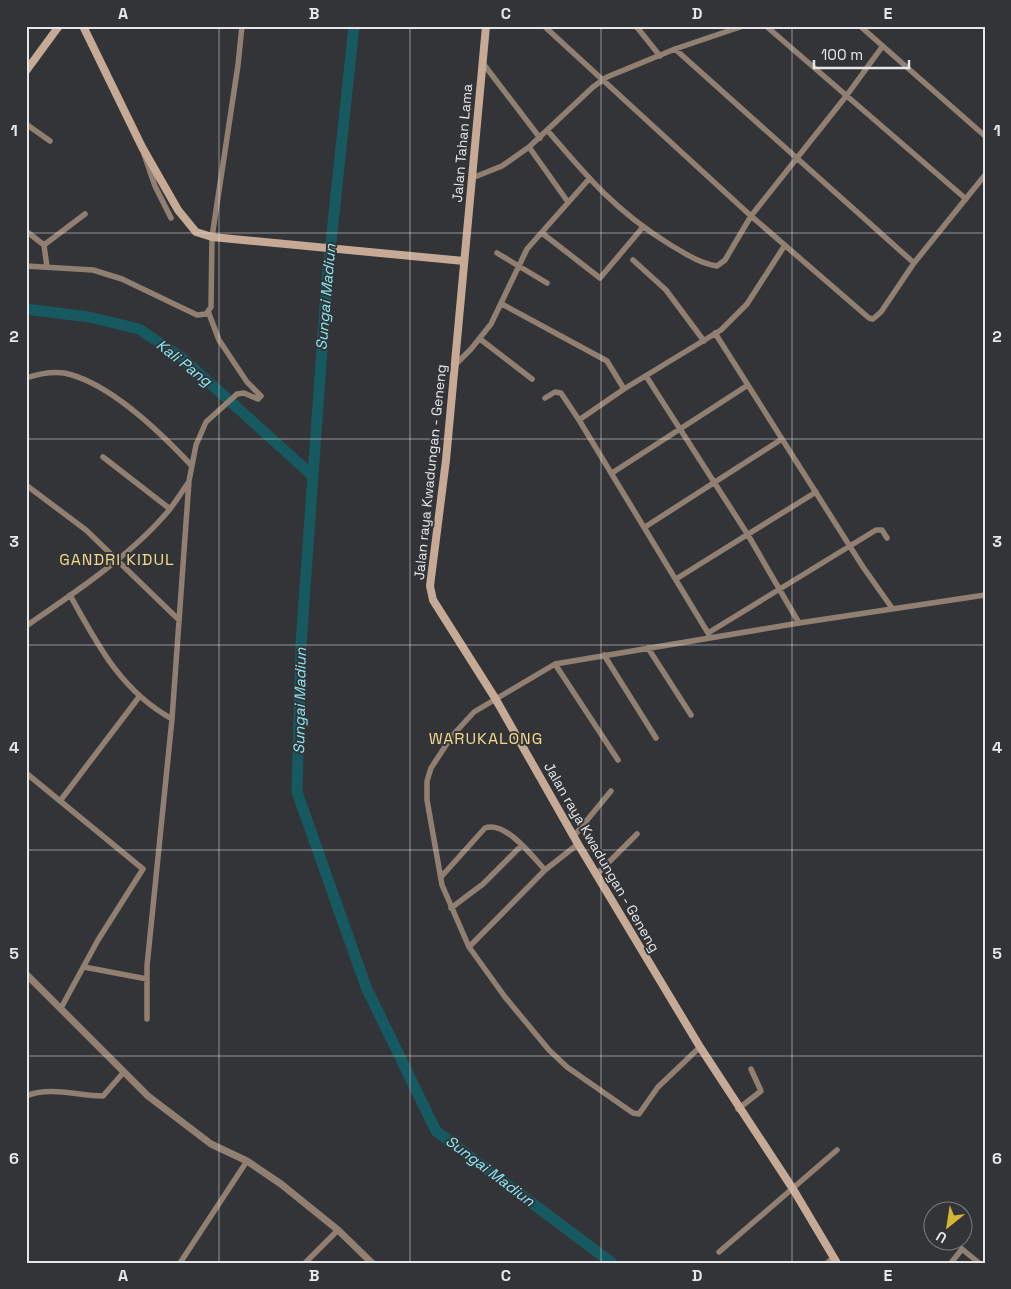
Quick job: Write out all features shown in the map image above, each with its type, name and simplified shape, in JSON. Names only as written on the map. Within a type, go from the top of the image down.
[{"type":"main road","points":[[26,71],[59,26]]},
{"type":"main road","points":[[83,26],[142,146],[186,222],[196,232],[212,237],[464,261]]},
{"type":"main road","name":"Jalan Tahan Lama","points":[[464,261],[486,26]]},
{"type":"main road","name":"Jalan raya Kwadungan - Geneng","points":[[464,261],[446,460],[430,586],[433,600],[496,698],[596,875],[738,1109],[792,1189],[833,1261]]},
{"type":"street","points":[[26,266],[93,270],[122,279],[197,315],[203,315],[211,308],[212,237],[238,65],[242,26]]},
{"type":"street","points":[[544,26],[751,216],[864,314],[873,319],[880,312],[914,262],[985,175]]},
{"type":"street","points":[[636,26],[660,56]]},
{"type":"street","points":[[472,178],[502,166],[529,147],[602,81],[675,50],[743,26]]},
{"type":"street","points":[[766,26],[966,199]]},
{"type":"street","points":[[860,26],[985,136]]},
{"type":"street","points":[[548,131],[589,179],[642,227],[696,260],[717,266],[726,260],[751,216],[847,95],[882,47]]},
{"type":"street","points":[[675,50],[914,262]]},
{"type":"street","points":[[482,62],[540,138]]},
{"type":"street","points":[[26,124],[50,141]]},
{"type":"street","points":[[142,146],[152,178],[171,218]]},
{"type":"street","points":[[529,147],[568,202]]},
{"type":"street","points":[[453,366],[480,339],[502,304],[518,265],[527,249],[589,179]]},
{"type":"street","points":[[44,245],[85,214]]},
{"type":"street","points":[[542,233],[600,278],[642,227]]},
{"type":"street","points":[[26,231],[44,245],[47,267]]},
{"type":"street","points":[[579,420],[624,389],[729,324],[747,304],[785,245]]},
{"type":"street","points":[[498,253],[547,283]]},
{"type":"street","points":[[633,260],[666,290],[704,341]]},
{"type":"street","points":[[502,304],[599,356],[613,368],[624,389]]},
{"type":"street","points":[[147,1019],[147,979],[172,719],[191,466],[196,445],[206,422],[237,394],[244,393],[258,399],[261,396],[246,382],[219,340],[208,311]]},
{"type":"street","points":[[715,333],[892,608]]},
{"type":"street","points":[[480,339],[532,379]]},
{"type":"street","points":[[26,378],[45,372],[64,373],[94,385],[162,434],[191,466]]},
{"type":"street","points":[[646,376],[712,482],[748,535],[799,623]]},
{"type":"street","points":[[612,473],[748,386]]},
{"type":"street","points":[[545,398],[555,392],[561,393],[612,473],[709,635]]},
{"type":"street","points":[[645,527],[712,482],[782,439]]},
{"type":"street","points":[[103,457],[170,509]]},
{"type":"street","points":[[26,626],[70,595],[148,533],[170,509],[189,481]]},
{"type":"street","points":[[26,485],[86,530],[179,620]]},
{"type":"street","points":[[676,579],[816,492]]},
{"type":"street","points":[[709,635],[779,588],[850,545],[880,529],[887,538]]},
{"type":"street","points":[[70,595],[114,669],[139,697],[152,708],[172,719]]},
{"type":"street","points":[[700,1047],[658,1087],[641,1112],[633,1113],[568,1067],[549,1050],[505,997],[469,947],[451,908],[440,877],[427,800],[427,781],[431,768],[452,736],[474,712],[555,664],[709,635],[985,595]]},
{"type":"street","points":[[648,648],[691,715]]},
{"type":"street","points":[[604,655],[656,738]]},
{"type":"street","points":[[555,664],[618,760]]},
{"type":"street","points":[[60,800],[139,697]]},
{"type":"street","points":[[26,773],[143,869],[61,1008]]},
{"type":"street","points":[[469,947],[576,840],[611,791]]},
{"type":"street","points":[[440,877],[489,826],[500,828],[522,845],[546,870]]},
{"type":"street","points":[[596,875],[637,834]]},
{"type":"street","points":[[451,908],[483,884],[522,845]]},
{"type":"street","points":[[84,967],[147,979]]},
{"type":"street","points":[[26,974],[97,1042],[124,1073],[148,1096],[211,1144],[247,1162],[281,1184],[338,1230],[372,1263]]},
{"type":"street","points":[[738,1109],[761,1091],[750,1069]]},
{"type":"street","points":[[26,1096],[38,1093],[69,1092],[103,1096],[124,1073]]},
{"type":"street","points":[[718,1252],[838,1150]]},
{"type":"street","points":[[180,1263],[247,1162]]},
{"type":"street","points":[[305,1263],[338,1230]]},
{"type":"street","points":[[951,1263],[962,1249],[979,1263]]},
{"type":"waterway","name":"Sungai Madiun","points":[[354,26],[327,279],[301,644],[297,792],[366,987],[436,1131],[612,1263]]},
{"type":"waterway","name":"Kali Pang","points":[[26,309],[89,317],[139,329],[181,357],[313,476]]},
{"type":"district","name":"GANDRI KIDUL","points":[[117,559]]},
{"type":"district","name":"WARUKALONG","points":[[486,738]]}]
